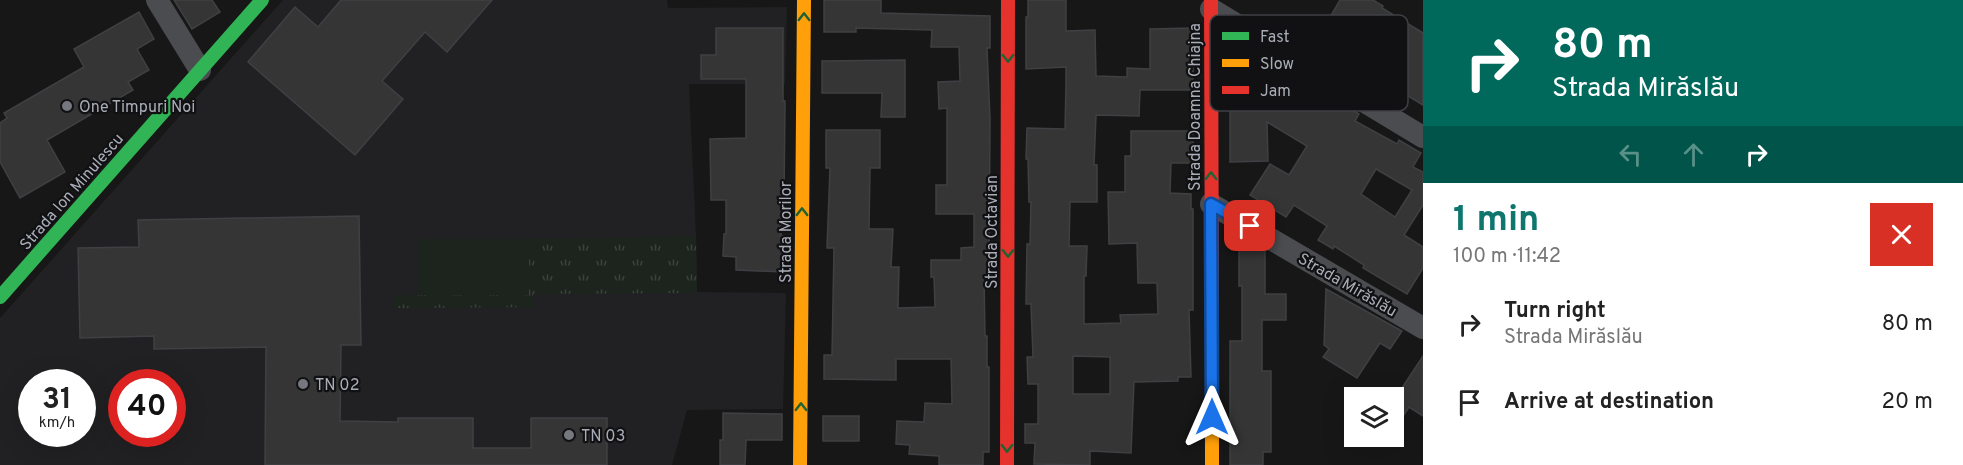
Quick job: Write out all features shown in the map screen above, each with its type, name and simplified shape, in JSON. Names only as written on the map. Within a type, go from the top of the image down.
[{"type":"street","points":[[157,0],[200,70]]},
{"type":"street","name":"Strada Ion Minulescu","points":[[0,297],[262,0]]},
{"type":"street","name":"Strada Morilor","points":[[801,465],[804,0]]},
{"type":"street","name":"Strada Octavian","points":[[1007,465],[1008,0]]},
{"type":"street","points":[[1211,5],[1227,15]]},
{"type":"street","name":"Strada Doamna Chiajna","points":[[1211,111],[1212,465]]},
{"type":"street","points":[[1383,111],[1423,136]]},
{"type":"street","name":"Strada Mirăslău","points":[[1211,204],[1423,328]]},
{"type":"shaded area","points":[[283,0],[667,0],[668,8],[787,7],[785,84],[689,84],[697,292],[786,293],[783,409],[687,410],[672,465],[0,465],[0,318]]},
{"type":"green space","points":[[696,236],[697,293],[533,294],[533,307],[394,308],[394,295],[529,295],[529,239]]},
{"type":"green space","points":[[417,239],[529,239],[529,295],[417,295]]},
{"type":"building","points":[[174,0],[212,0],[220,12],[192,29]]},
{"type":"building","points":[[341,0],[492,0],[447,52],[425,32],[382,81],[403,99],[355,155],[248,62],[295,7],[318,27]]},
{"type":"building","points":[[824,0],[881,0],[881,13],[990,16],[990,48],[987,48],[990,119],[989,277],[984,277],[985,336],[987,336],[987,367],[989,367],[989,452],[983,452],[983,465],[939,465],[939,456],[909,454],[910,445],[896,444],[897,421],[924,422],[925,403],[952,404],[951,359],[896,359],[896,380],[824,379],[824,355],[832,355],[834,248],[827,248],[830,168],[826,168],[826,130],[880,130],[880,168],[870,168],[869,229],[893,229],[891,267],[899,267],[898,308],[935,307],[931,260],[961,260],[961,248],[974,247],[974,214],[936,214],[936,185],[947,185],[947,108],[939,109],[938,82],[960,81],[959,47],[931,47],[932,30],[856,28],[856,32],[824,32]]},
{"type":"building","points":[[1028,0],[1066,0],[1066,31],[1095,30],[1096,76],[1127,77],[1127,68],[1150,69],[1150,29],[1193,28],[1193,90],[1140,90],[1139,116],[1096,115],[1094,165],[1097,165],[1097,202],[1070,202],[1069,246],[1087,246],[1086,276],[1084,276],[1084,324],[1121,323],[1120,315],[1158,314],[1157,283],[1138,283],[1137,243],[1109,244],[1108,192],[1125,192],[1125,156],[1131,156],[1131,131],[1193,131],[1193,163],[1171,163],[1170,193],[1191,194],[1191,209],[1193,209],[1193,310],[1189,310],[1191,377],[1178,377],[1178,381],[1134,382],[1131,453],[1090,451],[1090,465],[1034,464],[1035,443],[1025,443],[1025,424],[1038,424],[1038,384],[1028,384],[1027,357],[1033,357],[1031,304],[1026,304],[1027,244],[1030,244],[1031,202],[1029,202],[1028,159],[1026,159],[1027,128],[1065,129],[1066,84],[1066,67],[1026,69],[1026,17],[1028,17]],"holes":[[[1073,356],[1110,357],[1110,394],[1073,394]]]},
{"type":"building","points":[[1340,0],[1373,0],[1393,15],[1331,15]]},
{"type":"building","name":"One Timpuri Noi","points":[[139,12],[154,39],[137,49],[149,70],[128,82],[133,90],[47,140],[65,172],[20,198],[0,162],[0,123],[7,118],[4,113],[84,67],[74,49]]},
{"type":"building","points":[[1408,24],[1423,33],[1423,105],[1408,96]]},
{"type":"building","points":[[716,28],[783,28],[783,101],[785,101],[784,201],[781,202],[781,236],[784,236],[784,272],[736,270],[736,257],[723,256],[724,234],[726,234],[726,200],[711,200],[710,139],[746,138],[746,79],[701,79],[701,55],[716,55]]},
{"type":"building","points":[[905,60],[905,117],[881,117],[882,93],[822,93],[822,61]]},
{"type":"building","points":[[1230,111],[1354,111],[1359,114],[1355,121],[1397,144],[1399,140],[1421,153],[1413,167],[1423,172],[1423,205],[1404,235],[1423,247],[1423,268],[1407,294],[1363,268],[1364,265],[1334,246],[1333,249],[1318,240],[1327,226],[1294,205],[1286,217],[1250,195],[1270,164],[1289,175],[1307,146],[1267,122],[1268,161],[1230,162]],"holes":[[[1376,169],[1412,190],[1395,217],[1361,194]]]},
{"type":"building","points":[[359,216],[361,345],[341,345],[340,421],[398,422],[398,418],[473,418],[473,448],[531,448],[531,418],[607,418],[607,465],[265,465],[266,347],[154,349],[154,336],[80,338],[78,248],[139,247],[138,220]]},
{"type":"building","points":[[1239,249],[1265,251],[1265,294],[1286,294],[1286,320],[1262,320],[1262,371],[1271,371],[1271,452],[1263,452],[1263,465],[1230,465],[1230,341],[1242,341]]},
{"type":"building","points":[[1326,289],[1402,331],[1390,349],[1380,343],[1357,378],[1323,357],[1329,349],[1324,345]]},
{"type":"building","points":[[1423,356],[1423,416],[1409,407],[1404,415],[1403,387]]},
{"type":"building","points":[[723,413],[782,414],[782,440],[746,440],[745,465],[720,465]]},
{"type":"building","points":[[823,416],[859,416],[859,441],[823,441]]},
{"type":"traffic: fast","points":[[0,297],[262,0]]},
{"type":"traffic: slow","points":[[800,465],[804,0]]},
{"type":"traffic: slow","points":[[1212,319],[1212,465]]},
{"type":"traffic: jam","points":[[1007,465],[1008,0]]},
{"type":"traffic: jam","points":[[1211,0],[1211,15]]},
{"type":"traffic: jam","points":[[1211,111],[1212,319]]},
{"type":"place","name":"One Timpuri Noi","points":[[67,106]]},
{"type":"place","name":"TN 02","points":[[303,384]]},
{"type":"place","name":"TN 03","points":[[569,435]]},
{"type":"route","points":[[1212,417],[1211,204],[1250,226]]}]
